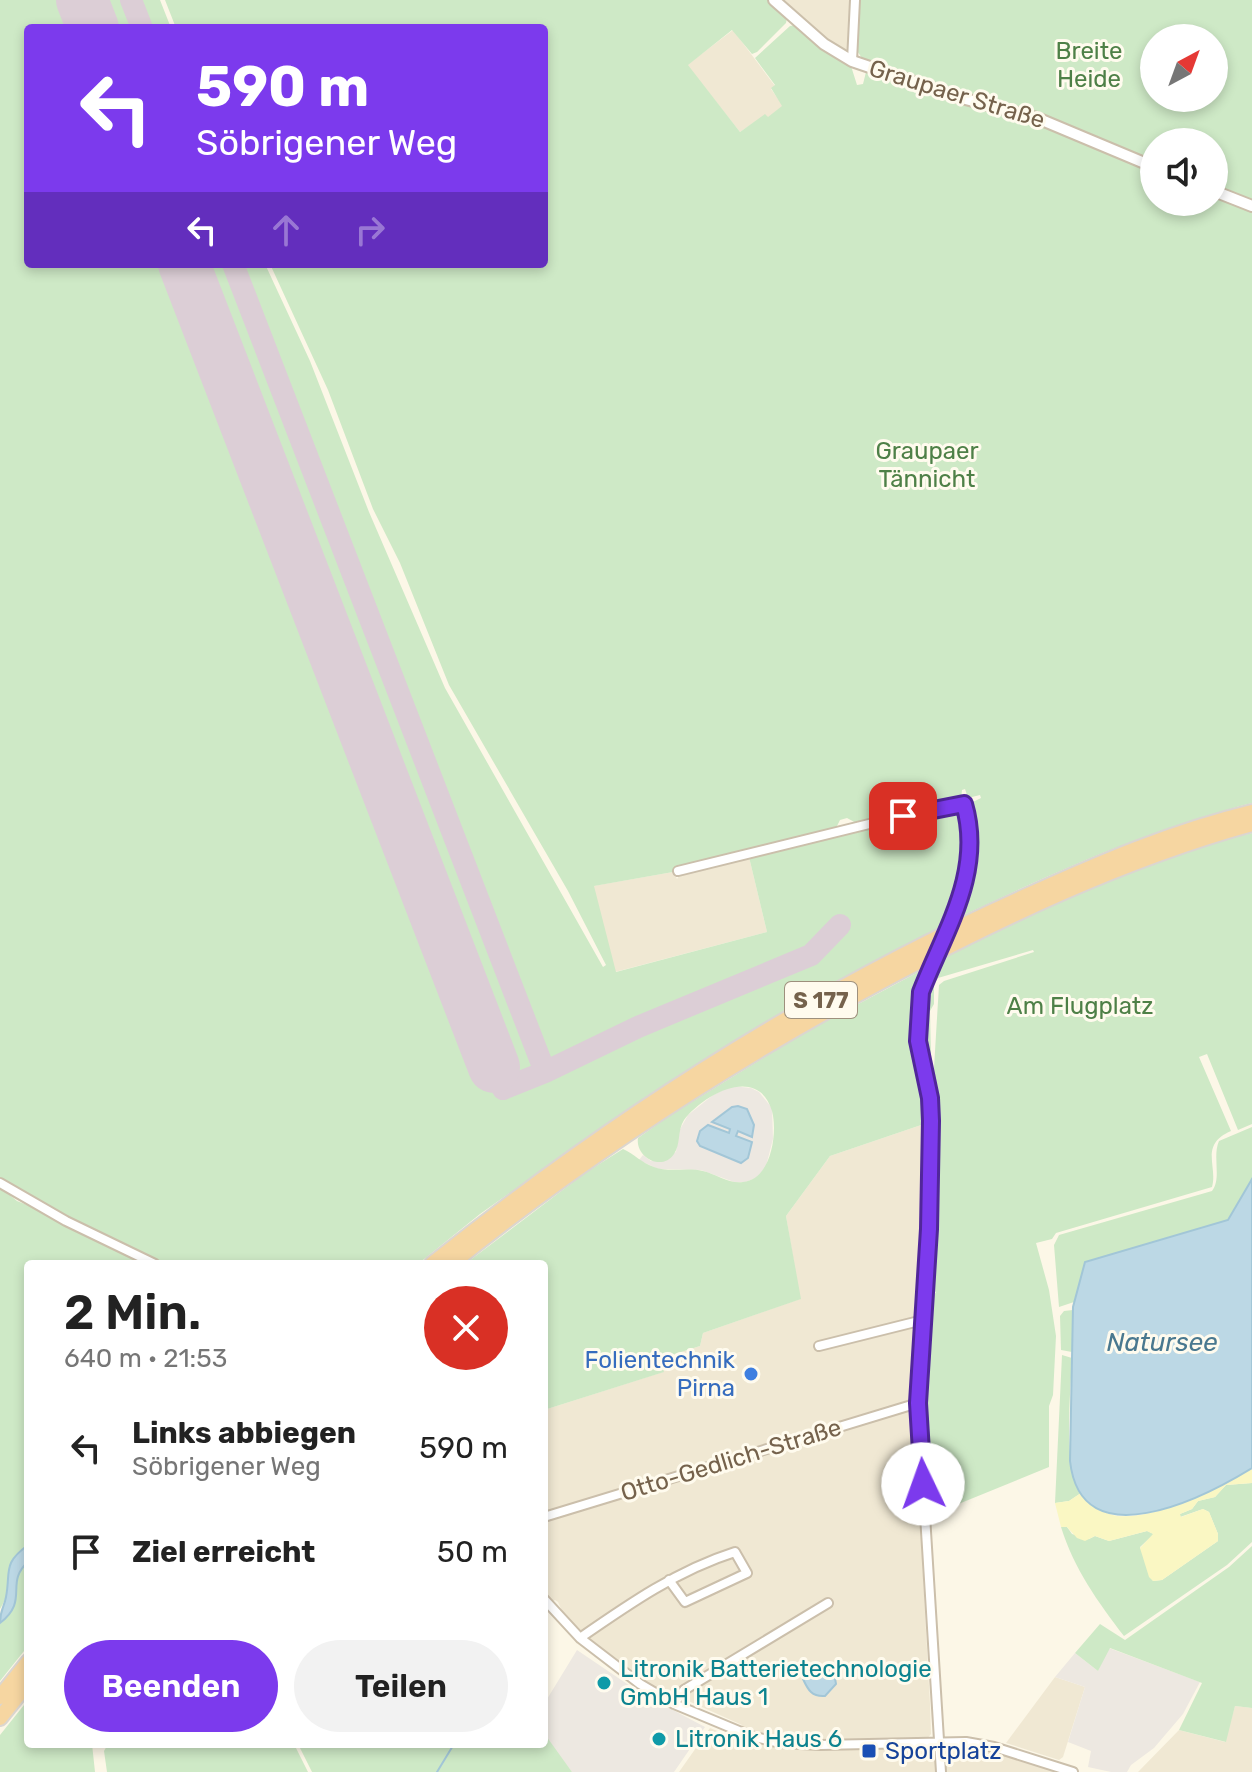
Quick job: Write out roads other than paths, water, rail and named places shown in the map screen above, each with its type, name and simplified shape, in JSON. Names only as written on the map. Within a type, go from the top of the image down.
[{"type":"highway","name":"S 177","points":[[437,1260],[592,1143],[682,1083],[806,1008],[914,949],[1074,874],[1169,837],[1252,812]]},
{"type":"highway","name":"S 177","points":[[456,1260],[622,1137],[801,1025],[933,954],[1063,893],[1170,849],[1252,824]]},
{"type":"highway","points":[[0,1697],[24,1667]]},
{"type":"highway","points":[[0,1718],[24,1688]]},
{"type":"street","name":"Graupaer Straße","points":[[774,0],[824,44],[852,61],[958,97],[1037,118],[1140,161]]},
{"type":"street","points":[[852,61],[855,0]]},
{"type":"street","points":[[1228,197],[1252,206]]},
{"type":"street","points":[[678,871],[934,808],[964,804],[969,826],[969,869],[957,908],[927,978],[919,1006],[918,1024],[920,1057],[930,1098],[931,1121],[918,1403],[941,1772]]},
{"type":"street","points":[[0,1183],[66,1221],[147,1260]]},
{"type":"street","points":[[819,1346],[923,1320]]},
{"type":"street","name":"Otto-Gedlich-Straße","points":[[548,1516],[918,1403]]},
{"type":"street","points":[[580,1638],[669,1580],[735,1552],[747,1573],[685,1602],[669,1580]]},
{"type":"street","points":[[548,1603],[580,1638],[615,1668],[674,1704],[727,1728],[780,1743],[959,1742],[985,1745],[1073,1772]]},
{"type":"street","points":[[674,1704],[684,1690],[828,1603]]},
{"type":"water","points":[[732,1107],[747,1109],[754,1125],[752,1137],[738,1131],[736,1136],[752,1142],[748,1158],[741,1163],[700,1146],[697,1141],[700,1131],[708,1125],[729,1133],[730,1129],[712,1122]]},
{"type":"water","name":"Natursee","points":[[1252,1179],[1252,1468],[1176,1505],[1147,1513],[1120,1515],[1096,1508],[1079,1491],[1070,1461],[1073,1307],[1085,1262],[1228,1220]]},
{"type":"water","points":[[24,1548],[24,1567],[18,1577],[14,1607],[0,1623],[9,1568]]},
{"type":"water","points":[[825,1665],[834,1672],[836,1684],[825,1696],[817,1695],[803,1679]]},
{"type":"waterway","points":[[437,1772],[452,1748]]},
{"type":"place","name":"Folientechnik Pirna","points":[[751,1374]]},
{"type":"place","name":"Litronik Batterietechnologie GmbH Haus 1","points":[[604,1683]]},
{"type":"place","name":"Litronik Haus 6","points":[[659,1739]]},
{"type":"place","name":"Sportplatz","points":[[869,1751]]},
{"type":"park label","name":"Breite Heide","points":[[1089,65]]},
{"type":"park label","name":"Graupaer Tännicht","points":[[927,465]]},
{"type":"park label","name":"Am Flugplatz","points":[[1080,1006]]}]
